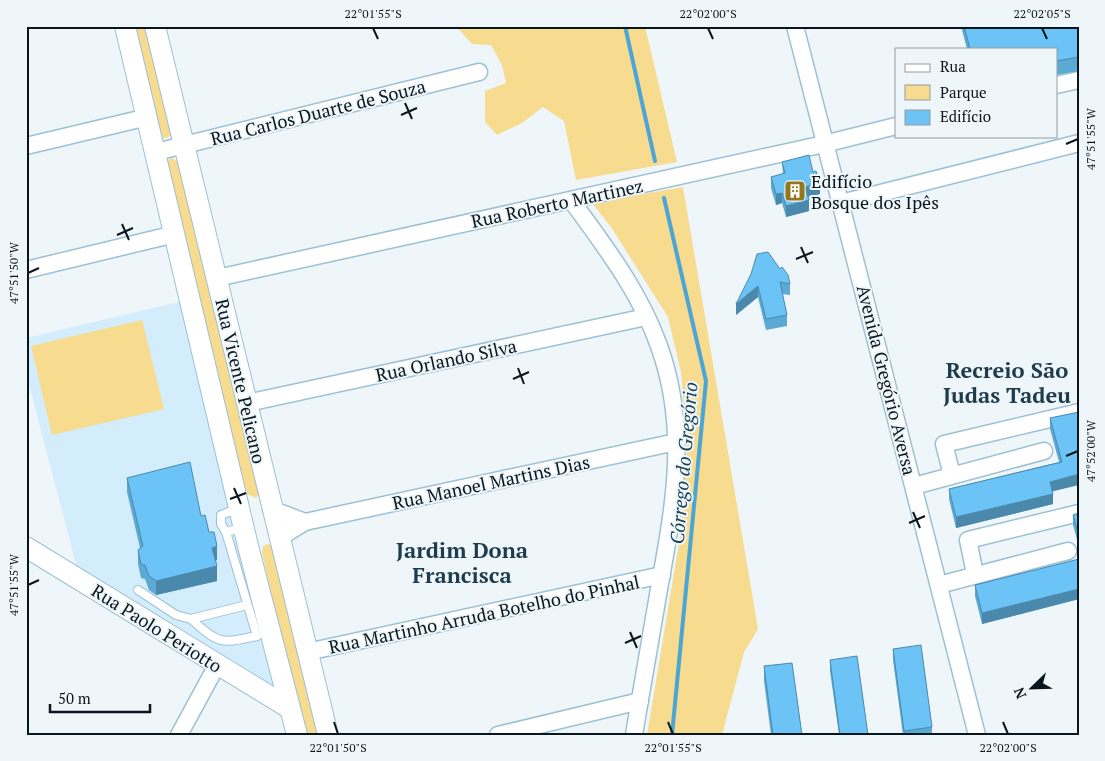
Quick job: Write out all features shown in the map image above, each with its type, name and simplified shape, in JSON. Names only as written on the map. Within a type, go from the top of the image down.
[{"type":"street","name":"Rua Vicente Pelicano","points":[[125,26],[175,234],[240,526],[296,735]]},
{"type":"street","name":"Rua Vicente Pelicano","points":[[155,26],[328,735]]},
{"type":"street","name":"Avenida Gregório Aversa","points":[[795,26],[977,735]]},
{"type":"street","name":"Rua Carlos Duarte de Souza","points":[[156,152],[479,72]]},
{"type":"street","points":[[1058,85],[1079,80]]},
{"type":"street","points":[[26,146],[148,117]]},
{"type":"street","name":"Rua Roberto Martinez","points":[[217,278],[824,144],[895,126]]},
{"type":"street","points":[[841,203],[1079,143]]},
{"type":"street","points":[[571,200],[612,255],[646,317],[659,345],[674,402],[677,483],[634,735]]},
{"type":"street","points":[[26,270],[175,234]]},
{"type":"street","name":"Rua Orlando Silva","points":[[246,403],[646,317]]},
{"type":"street","points":[[952,475],[944,444],[1079,412]]},
{"type":"street","name":"Rua Manoel Martins Dias","points":[[279,538],[305,522],[676,442]]},
{"type":"street","points":[[914,486],[1044,451]]},
{"type":"street","points":[[240,526],[272,509],[305,522]]},
{"type":"street","points":[[975,574],[968,540],[1079,513]]},
{"type":"street","points":[[240,526],[279,538]]},
{"type":"street","name":"Rua Paolo Periotto","points":[[26,548],[289,708]]},
{"type":"street","points":[[939,585],[975,574],[1068,552]]},
{"type":"street","name":"Rua Martinho Arruda Botelho do Pinhal","points":[[307,652],[662,575]]},
{"type":"street","points":[[179,735],[217,665]]},
{"type":"street","points":[[498,735],[640,701]]},
{"type":"lane","points":[[191,619],[208,634],[226,643],[257,636],[248,604],[240,526]]},
{"type":"lane","points":[[138,590],[176,616],[191,619],[248,604]]},
{"type":"shaded area","points":[[183,301],[275,683],[271,687],[78,572],[26,373],[26,338]]},
{"type":"green space","points":[[130,26],[149,26],[173,131],[167,138],[161,138]]},
{"type":"green space","points":[[456,26],[645,26],[677,162],[576,180],[564,121],[543,107],[522,123],[497,135],[485,122],[485,91],[506,83],[502,65],[491,45],[472,44]]},
{"type":"green space","points":[[172,158],[178,162],[263,490],[256,498],[247,494],[164,169],[166,161]]},
{"type":"green space","points":[[683,187],[758,629],[744,652],[722,735],[647,735],[681,531],[687,441],[681,372],[668,317],[611,227],[592,203]]},
{"type":"green space","points":[[142,320],[164,409],[52,435],[31,346]]},
{"type":"green space","points":[[273,545],[318,735],[304,735],[262,553],[263,546]]},
{"type":"building","points":[[964,26],[1079,26],[1079,57],[1058,61],[1058,48],[970,48]]},
{"type":"building","name":"Edifício Bosque dos Ipês","points":[[809,155],[813,172],[816,171],[820,183],[805,187],[809,200],[786,206],[782,193],[776,194],[771,177],[785,173],[782,162]]},
{"type":"building","points":[[768,252],[780,269],[782,267],[788,275],[790,284],[780,282],[787,315],[766,319],[758,286],[736,304],[751,274],[757,254]]},
{"type":"building","points":[[1079,412],[1079,474],[1050,482],[1053,494],[956,517],[949,489],[1062,462],[1050,418]]},
{"type":"building","points":[[190,462],[201,516],[205,515],[209,532],[214,532],[217,546],[212,548],[217,566],[156,581],[149,576],[145,565],[141,564],[138,550],[143,546],[127,478]]},
{"type":"building","points":[[1079,513],[1079,536],[1073,515]]},
{"type":"building","points":[[1079,559],[1079,589],[982,613],[975,585]]},
{"type":"building","points":[[921,645],[932,727],[904,731],[893,649]]},
{"type":"building","points":[[857,656],[868,735],[840,735],[830,660]]},
{"type":"building","points":[[792,663],[802,735],[773,735],[764,666]]},
{"type":"waterway","name":"Córrego do Gregório","points":[[625,26],[655,161]]},
{"type":"waterway","name":"Córrego do Gregório","points":[[664,198],[706,381],[672,735]]},
{"type":"place","name":"Edifício Bosque dos Ipês","points":[[795,191]]},
{"type":"district","name":"Recreio São Judas Tadeu","points":[[1007,382]]},
{"type":"district","name":"Jardim Dona Francisca","points":[[462,562]]}]
